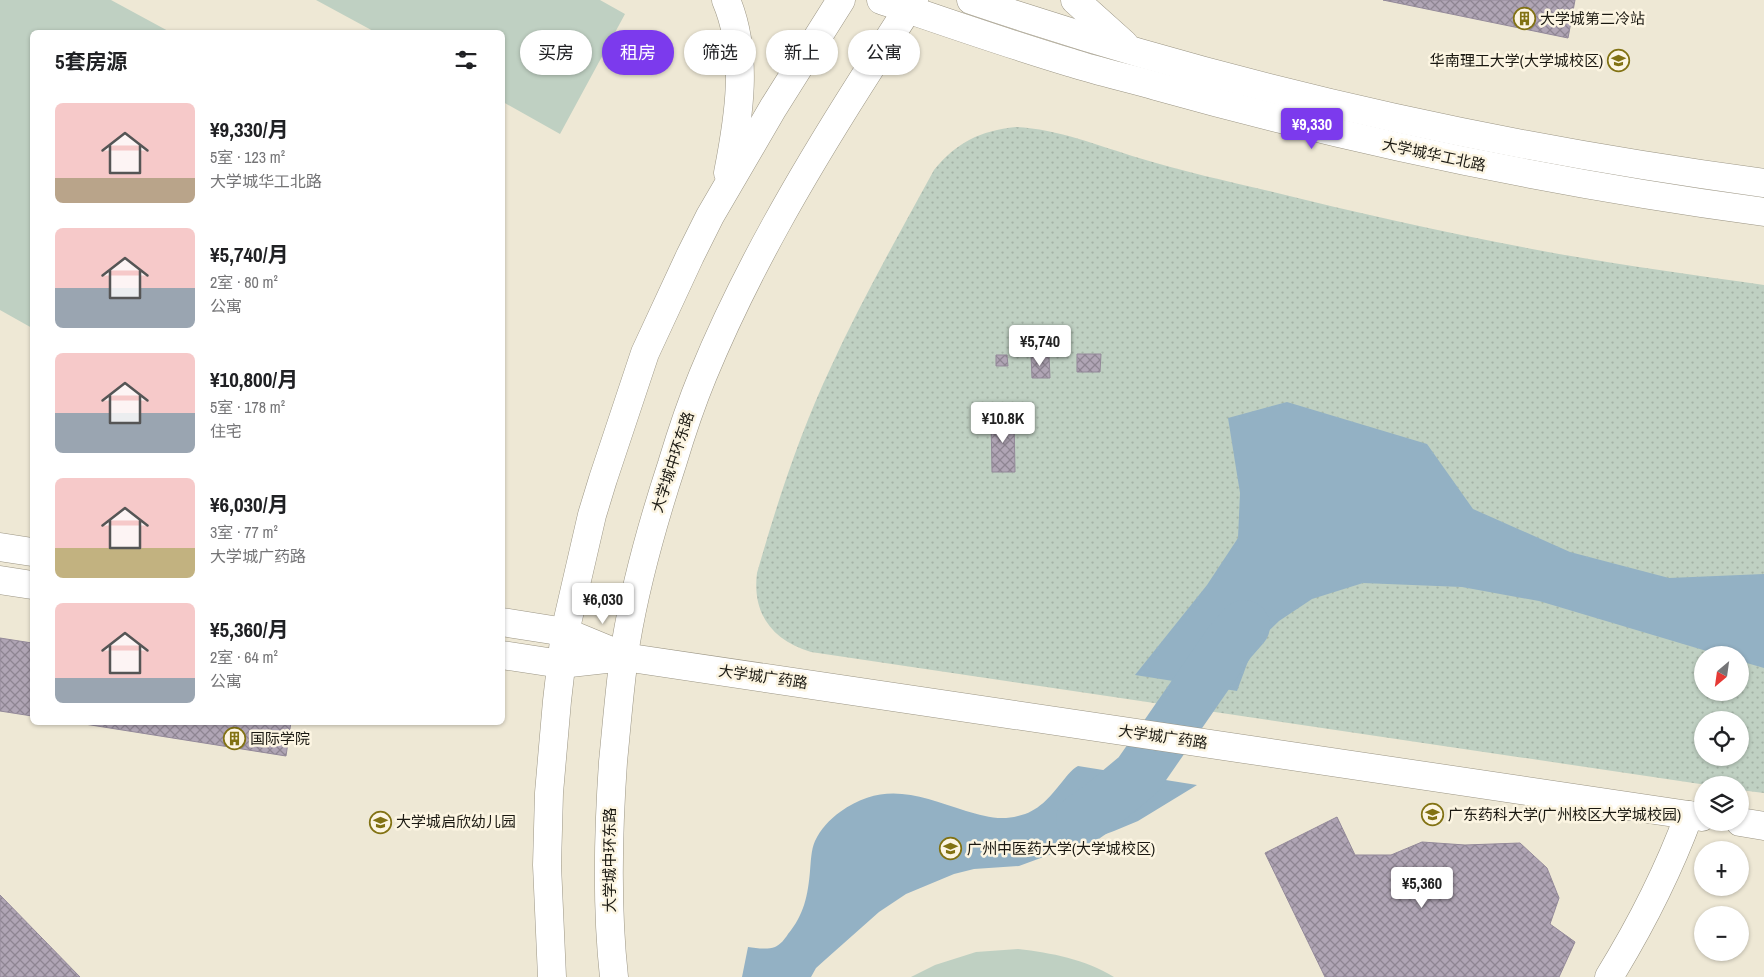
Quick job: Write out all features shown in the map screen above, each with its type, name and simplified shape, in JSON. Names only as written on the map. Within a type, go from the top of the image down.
[{"type":"main road","points":[[725,190],[737,116],[740,69],[736,35],[726,0]]},
{"type":"main road","points":[[552,977],[547,828],[553,742],[566,632],[592,516],[627,402],[645,353],[666,306],[710,216],[782,93],[841,0]]},
{"type":"main road","name":"大学城华工北路","points":[[881,0],[911,4],[1073,64],[1211,102],[1332,132],[1625,192],[1764,212]]},
{"type":"main road","name":"大学城华工北路","points":[[971,0],[1131,50],[1296,94],[1463,131],[1630,163],[1764,183]]},
{"type":"main road","points":[[1075,0],[1131,50]]},
{"type":"main road","name":"大学城中环东路","points":[[614,977],[609,906],[608,830],[610,797],[624,657],[630,618],[656,512],[685,422],[706,367],[764,245],[826,139],[911,4]]},
{"type":"main road","points":[[0,548],[30,552]]},
{"type":"main road","points":[[0,580],[30,585]]},
{"type":"main road","name":"大学城广药路","points":[[505,622],[566,632],[624,657]]},
{"type":"main road","name":"大学城广药路","points":[[505,655],[561,664],[624,657],[1694,816]]},
{"type":"main road","points":[[1609,977],[1638,929],[1679,843],[1694,819]]},
{"type":"main road","points":[[1749,824],[1764,826]]},
{"type":"green space","points":[[0,0],[111,0],[166,30],[30,30],[30,327],[0,310]]},
{"type":"green space","points":[[316,0],[600,0],[625,14],[616,30],[602,30],[602,56],[592,75],[592,30],[520,30],[520,75],[592,75],[560,134],[505,103],[505,30],[371,30]]},
{"type":"green space","points":[[1016,127],[1032,128],[1094,143],[1188,172],[1449,232],[1585,258],[1764,285],[1764,793],[1749,791],[1749,776],[1694,776],[1694,783],[811,652],[797,647],[775,633],[762,613],[758,601],[756,588],[757,573],[789,469],[808,419],[867,294],[934,170],[951,152],[961,145],[991,131]]},
{"type":"green space","points":[[1018,949],[1079,961],[1114,977],[911,977],[935,965],[976,952]]},
{"type":"water","points":[[1287,402],[1427,444],[1473,509],[1570,552],[1669,578],[1764,574],[1764,668],[1749,664],[1749,646],[1694,647],[1539,601],[1462,587],[1363,583],[1312,599],[1279,621],[1254,645],[1237,691],[1135,675],[1207,585],[1238,538],[1240,493],[1228,418]]},
{"type":"water","points":[[1078,766],[1197,785],[1138,821],[1114,831],[1019,866],[974,869],[954,874],[906,894],[879,912],[816,968],[811,977],[742,977],[748,947],[765,949],[777,946],[784,940],[798,920],[806,896],[815,841],[826,825],[840,812],[856,802],[872,796],[902,794],[918,796],[985,816],[1011,817],[1025,814],[1038,807],[1071,771]]},
{"type":"building","name":"大学城第二冷站","points":[[1383,0],[1575,0],[1568,38]]},
{"type":"building","points":[[1077,354],[1101,354],[1100,372],[1077,372]]},
{"type":"building","points":[[996,355],[1007,355],[1008,366],[996,366]]},
{"type":"building","points":[[1031,355],[1049,355],[1050,378],[1032,378]]},
{"type":"building","points":[[991,417],[1014,417],[1015,472],[992,472]]},
{"type":"building","points":[[0,638],[30,643],[30,716],[0,711]]},
{"type":"building","name":"国际学院","points":[[91,725],[291,725],[286,756]]},
{"type":"building","points":[[1337,817],[1355,855],[1391,855],[1422,842],[1465,845],[1520,843],[1547,868],[1559,898],[1550,924],[1575,942],[1559,977],[1325,977],[1265,853]]},
{"type":"building","points":[[0,895],[80,977],[0,977]]},
{"type":"waterway","points":[[1082,819],[1138,775],[1230,642],[1244,626]]},
{"type":"place","name":"大学城第二冷站","points":[[1524,19]]},
{"type":"place","name":"华南理工大学(大学城校区)","points":[[1619,61]]},
{"type":"place","name":"国际学院","points":[[234,739]]},
{"type":"place","name":"广东药科大学(广州校区大学城校园)","points":[[1432,815]]},
{"type":"place","name":"大学城启欣幼儿园","points":[[380,822]]},
{"type":"place","name":"广州中医药大学(大学城校区)","points":[[951,849]]}]
